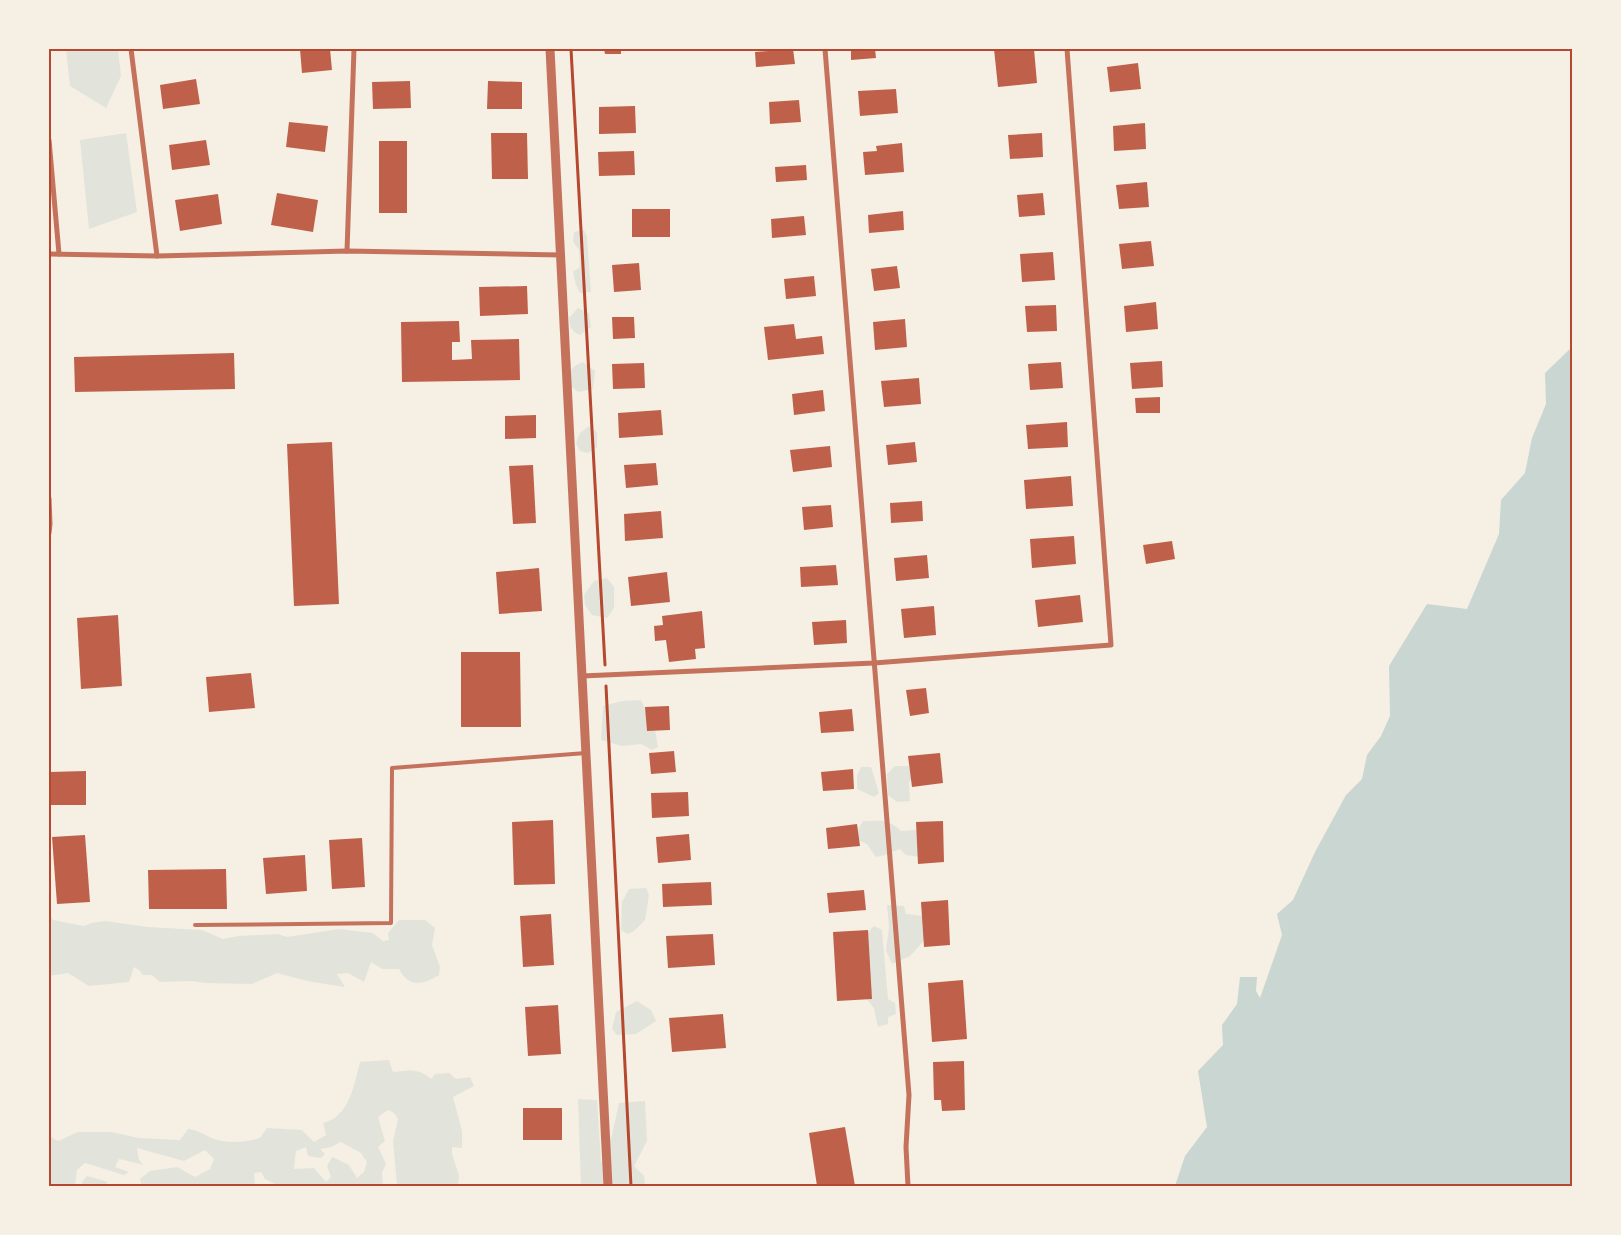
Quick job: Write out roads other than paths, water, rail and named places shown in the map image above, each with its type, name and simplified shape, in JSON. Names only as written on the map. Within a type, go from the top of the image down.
[{"type":"street","points":[[132,49],[157,256]]},
{"type":"street","points":[[347,251],[354,49]]},
{"type":"street","points":[[550,49],[608,1186]]},
{"type":"street","points":[[825,49],[909,1095],[906,1147],[908,1186]]},
{"type":"street","points":[[582,676],[874,663],[1110,645],[1068,49]]},
{"type":"street","points":[[49,140],[58,254]]},
{"type":"street","points":[[49,254],[157,256],[347,251],[561,255]]},
{"type":"street","points":[[49,498],[49,534]]},
{"type":"lane","points":[[195,924],[391,923],[392,768],[586,753]]}]
